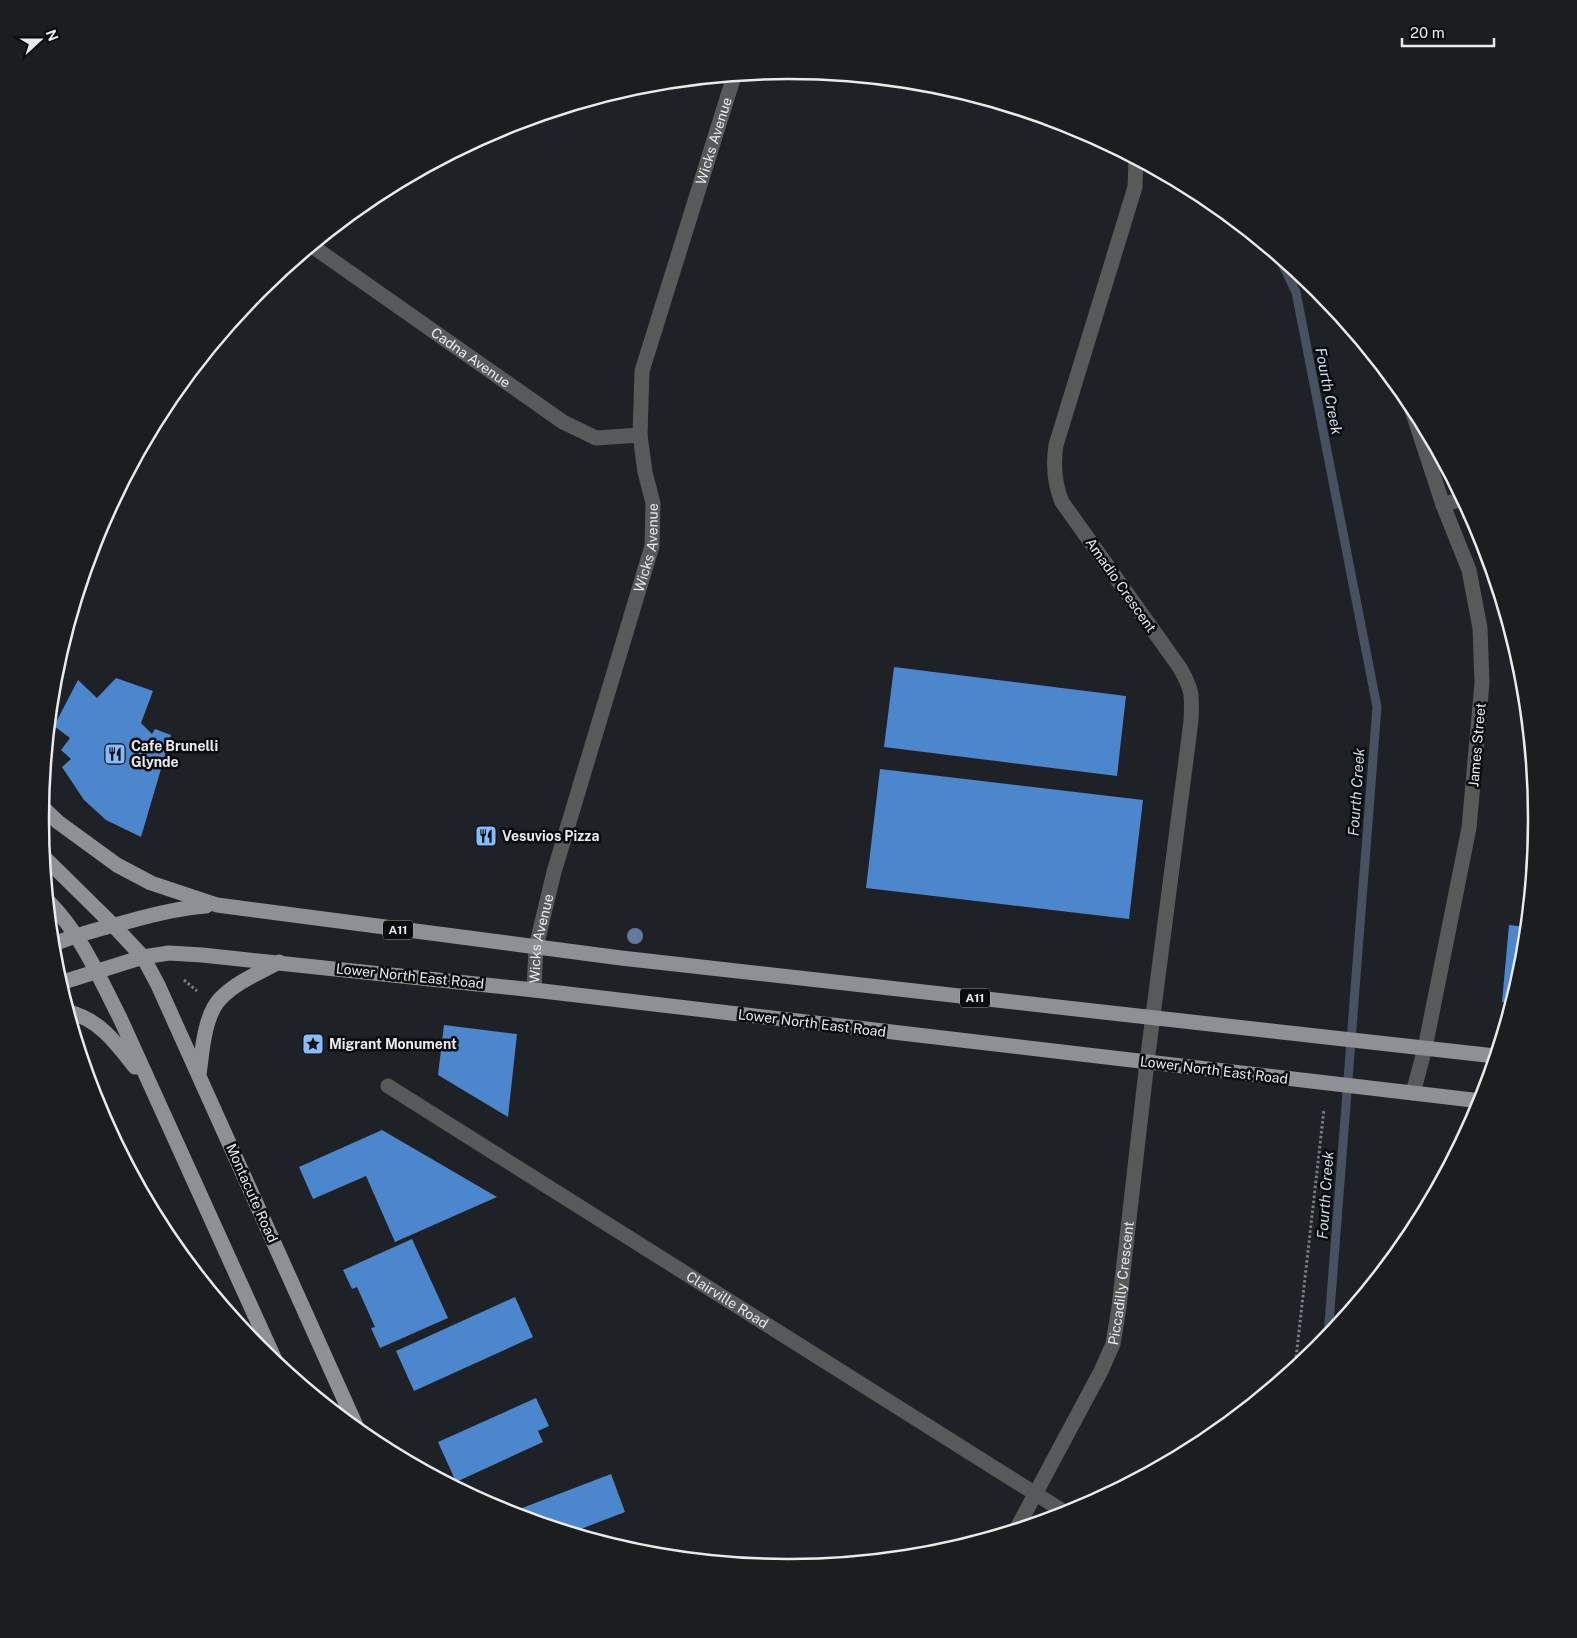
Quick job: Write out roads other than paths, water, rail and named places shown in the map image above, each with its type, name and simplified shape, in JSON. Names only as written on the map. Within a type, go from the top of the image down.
[{"type":"main road","name":"A11","points":[[49,813],[65,828],[117,865],[152,883],[217,905],[536,947],[1489,1055]]},
{"type":"main road","name":"Montacute Road","points":[[50,863],[113,925],[142,957],[161,991],[351,1415]]},
{"type":"main road","points":[[59,942],[113,925],[181,908],[217,905]]},
{"type":"main road","points":[[54,907],[77,936],[96,971],[268,1345]]},
{"type":"main road","name":"Lower North East Road","points":[[67,981],[142,957],[169,953],[202,954],[534,990],[1473,1100]]},
{"type":"main road","points":[[199,1076],[206,1030],[220,998],[238,984],[279,962]]},
{"type":"main road","points":[[75,1015],[90,1021],[109,1034],[151,1088]]},
{"type":"street","name":"Wicks Avenue","points":[[534,990],[536,947],[554,872],[652,546],[653,503],[644,472],[640,435],[642,371],[732,82]]},
{"type":"street","name":"Amadio Crescent","points":[[1136,166],[1135,187],[1056,445],[1054,462],[1055,482],[1062,502],[1180,668],[1192,692],[1191,721],[1153,1018]]},
{"type":"street","name":"Cadna Avenue","points":[[317,250],[563,422],[596,438],[640,435]]},
{"type":"street","name":"James Street","points":[[1413,1093],[1425,1048],[1469,828],[1482,683],[1480,628],[1470,570],[1443,505],[1419,433]]},
{"type":"street","points":[[1443,505],[1456,501]]},
{"type":"street","name":"Piccadilly Crescent","points":[[1021,1521],[1101,1371],[1113,1344],[1153,1018]]},
{"type":"street","name":"Clairville Road","points":[[388,1086],[1057,1507]]},
{"type":"waterway","name":"Fourth Creek","points":[[1287,273],[1296,292],[1377,707],[1329,1324]]},
{"type":"place","name":"Cafe Brunelli Glynde","points":[[115,754]]},
{"type":"place","name":"Vesuvios Pizza","points":[[486,836]]},
{"type":"place","name":"Migrant Monument","points":[[313,1044]]}]
